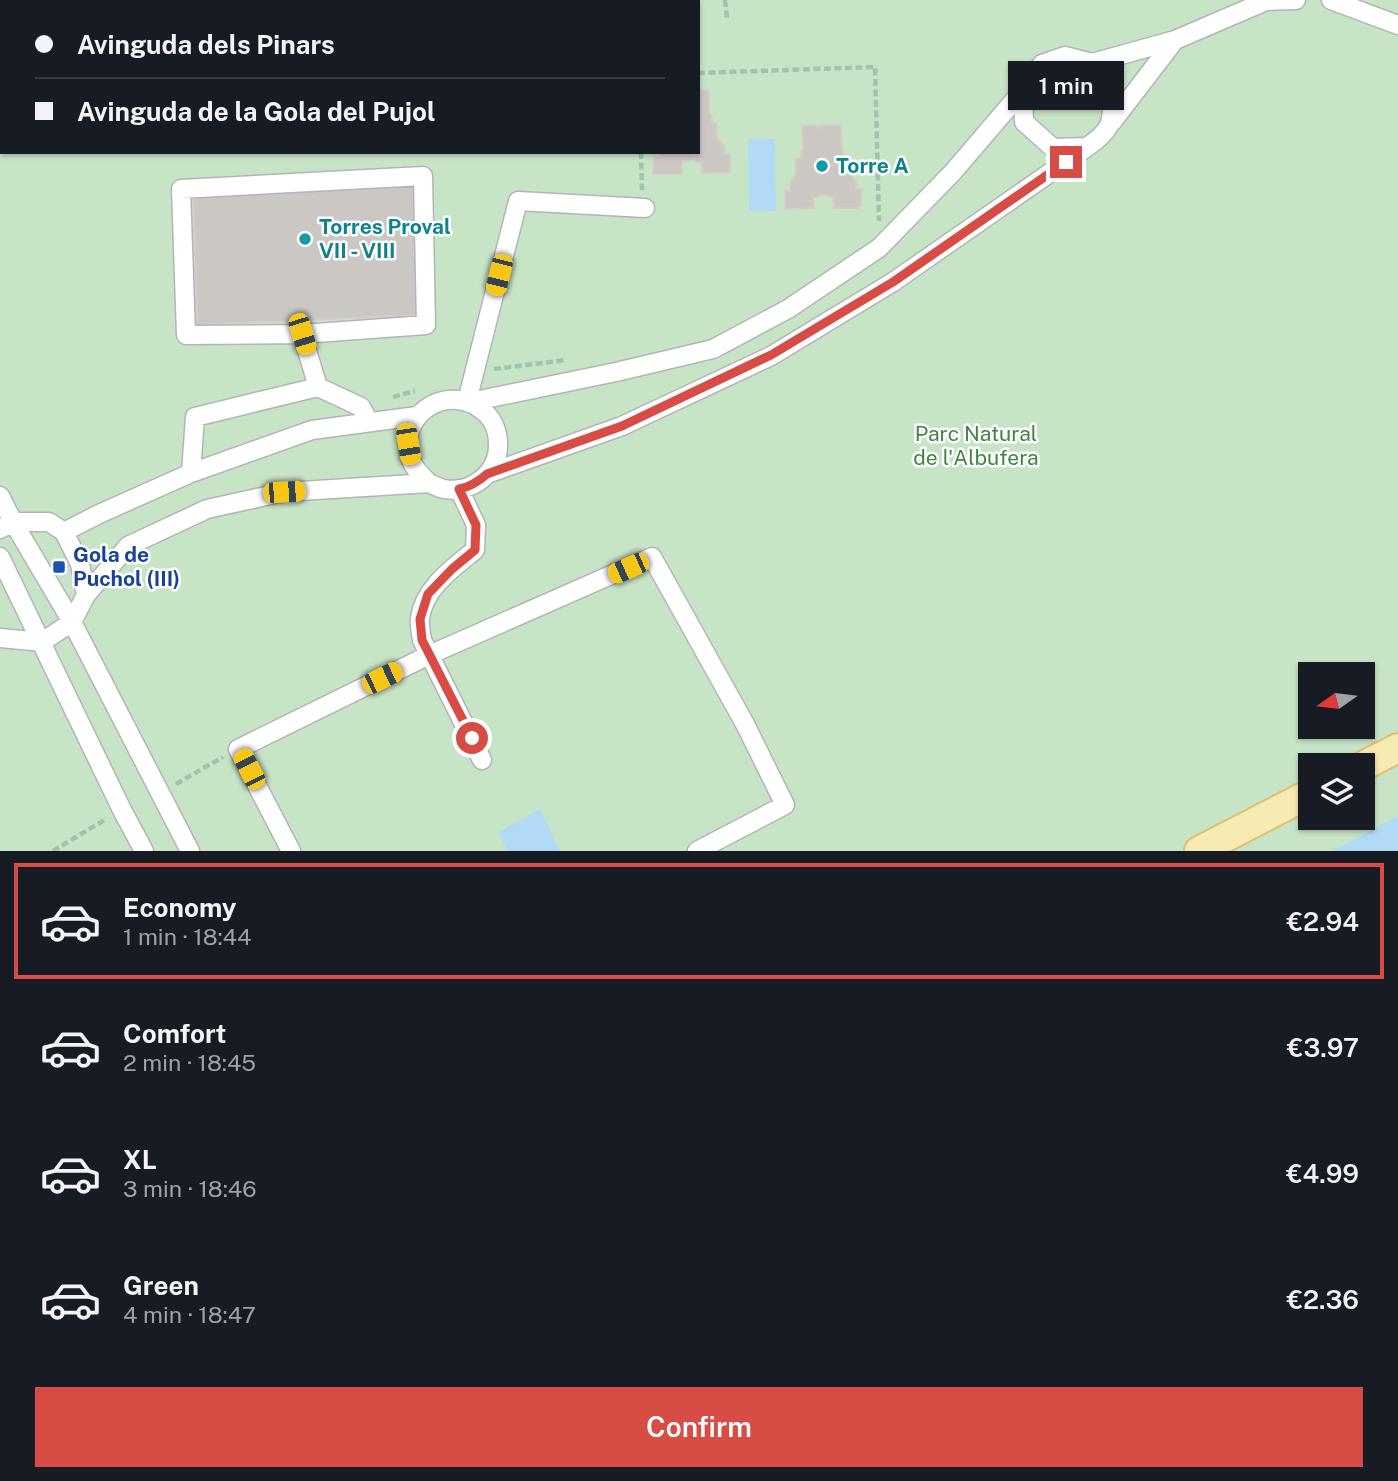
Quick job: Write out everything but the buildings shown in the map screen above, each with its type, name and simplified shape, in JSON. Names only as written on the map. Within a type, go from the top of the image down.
[{"type":"main road","points":[[1375,760],[1398,748]]},
{"type":"main road","points":[[1199,851],[1298,800]]},
{"type":"street","points":[[469,401],[482,409],[492,420],[498,448],[495,462],[479,482],[459,489],[443,489],[429,483],[418,473],[410,459],[410,430],[417,416],[427,407],[439,401],[469,401],[616,372],[713,349],[788,309],[880,248],[953,172],[1042,64],[1065,56],[1092,63],[1175,40],[1266,0],[1296,0]]},
{"type":"street","points":[[1331,0],[1398,25]]},
{"type":"street","points":[[487,474],[622,426],[771,355],[893,282],[1102,137],[1175,40]]},
{"type":"street","points":[[1092,63],[1112,87],[1112,122]]},
{"type":"street","points":[[1023,90],[1024,122],[1053,149],[1087,147]]},
{"type":"street","points":[[423,176],[426,325],[302,334],[186,335],[181,189],[423,176]]},
{"type":"street","points":[[469,401],[518,201],[645,208]]},
{"type":"street","points":[[302,334],[318,387],[365,414]]},
{"type":"street","points":[[191,473],[195,417],[318,387]]},
{"type":"street","points":[[64,532],[191,473],[312,430],[365,414],[417,416]]},
{"type":"street","points":[[0,638],[42,642],[72,622],[86,594],[128,546],[207,509],[284,492],[429,483]]},
{"type":"street","points":[[459,489],[476,525],[475,550],[428,594],[420,619],[422,640],[482,760]]},
{"type":"street","points":[[0,496],[7,526],[72,622],[190,851]]},
{"type":"street","points":[[7,526],[49,522],[64,532],[80,564],[86,594]]},
{"type":"street","points":[[0,557],[144,851]]},
{"type":"street","points":[[290,851],[238,748],[429,655],[652,557],[745,724],[785,805],[698,851]]},
{"type":"path","points":[[725,0],[727,18]]},
{"type":"path","points":[[700,73],[875,67],[879,224]]},
{"type":"path","points":[[474,373],[570,360]]},
{"type":"path","points":[[365,414],[427,387]]},
{"type":"path","points":[[160,793],[238,748]]},
{"type":"path","points":[[53,851],[122,810]]},
{"type":"green space","name":"Parc Natural de l'Albufera","points":[[700,0],[1398,0],[1398,851],[0,851],[0,154],[700,154]]},
{"type":"water","points":[[748,139],[775,139],[776,211],[749,211]]},
{"type":"water","points":[[540,809],[560,851],[508,851],[498,832]]},
{"type":"water","points":[[1398,816],[1398,851],[1332,851],[1375,830]]},
{"type":"place","name":"Torre A","points":[[822,166]]},
{"type":"place","name":"Torres Proval VII - VIII","points":[[305,239]]},
{"type":"place","name":"Gola de Puchol (III)","points":[[59,567]]},
{"type":"route","points":[[472,738],[422,640],[420,619],[428,594],[475,550],[476,525],[459,489],[479,482],[487,474],[622,426],[771,355],[893,282],[1066,162]]}]
